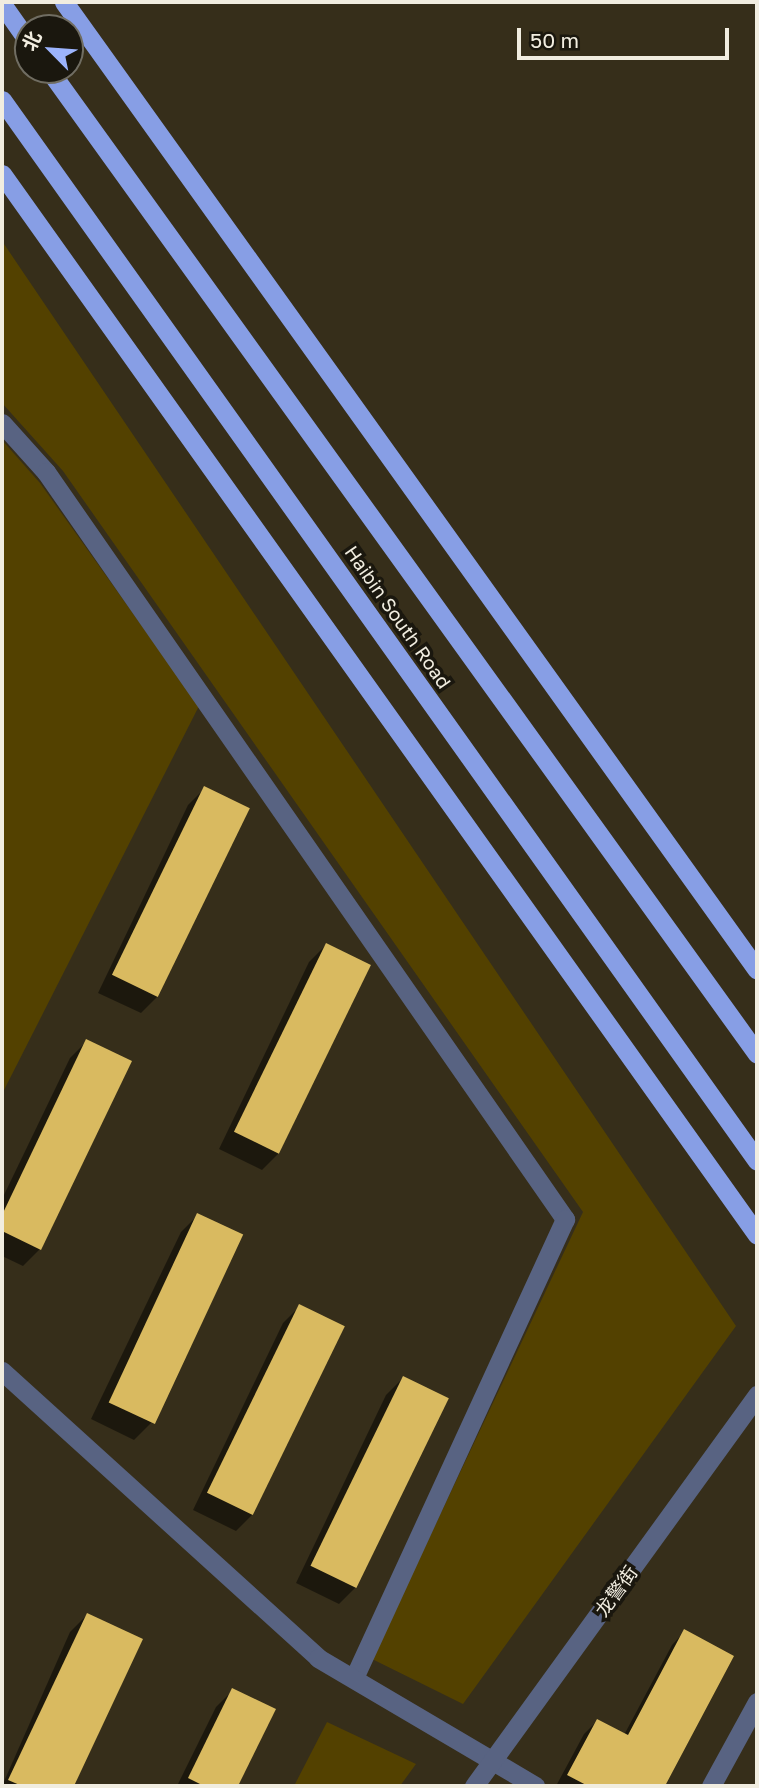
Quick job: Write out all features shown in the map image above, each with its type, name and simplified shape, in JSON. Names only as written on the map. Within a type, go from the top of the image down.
[{"type":"highway","points":[[64,2],[757,970]]},
{"type":"highway","points":[[2,4],[14,21]]},
{"type":"highway","name":"Haibin South Road","points":[[59,84],[757,1054]]},
{"type":"highway","name":"Haibin South Road","points":[[2,100],[757,1161]]},
{"type":"highway","points":[[2,174],[757,1235]]},
{"type":"street","points":[[2,423],[46,472],[565,1219],[354,1678]]},
{"type":"street","points":[[2,1371],[318,1658],[491,1763],[535,1786]]},
{"type":"street","name":"龙警街","points":[[474,1786],[757,1395]]},
{"type":"street","points":[[711,1786],[757,1702]]},
{"type":"shaded area","points":[[2,241],[736,1326],[463,1704],[372,1659],[583,1212],[63,471],[2,403]]},
{"type":"shaded area","points":[[2,440],[40,483],[199,706],[2,1094]]},
{"type":"shaded area","points":[[327,1722],[416,1764],[400,1786],[294,1786]]},
{"type":"building","points":[[204,786],[250,808],[158,997],[112,975]]},
{"type":"building","points":[[326,943],[371,965],[279,1154],[234,1132]]},
{"type":"building","points":[[86,1039],[132,1061],[41,1250],[2,1231],[2,1215]]},
{"type":"building","points":[[197,1213],[243,1235],[155,1424],[109,1402]]},
{"type":"building","points":[[299,1304],[345,1326],[253,1515],[207,1493]]},
{"type":"building","points":[[403,1376],[449,1398],[356,1588],[311,1566]]},
{"type":"building","points":[[87,1613],[143,1639],[74,1786],[22,1786],[8,1780]]},
{"type":"building","points":[[684,1629],[734,1656],[665,1786],[588,1786],[567,1775],[597,1719],[628,1735]]},
{"type":"building","points":[[232,1688],[276,1709],[238,1786],[204,1786],[188,1778]]}]
